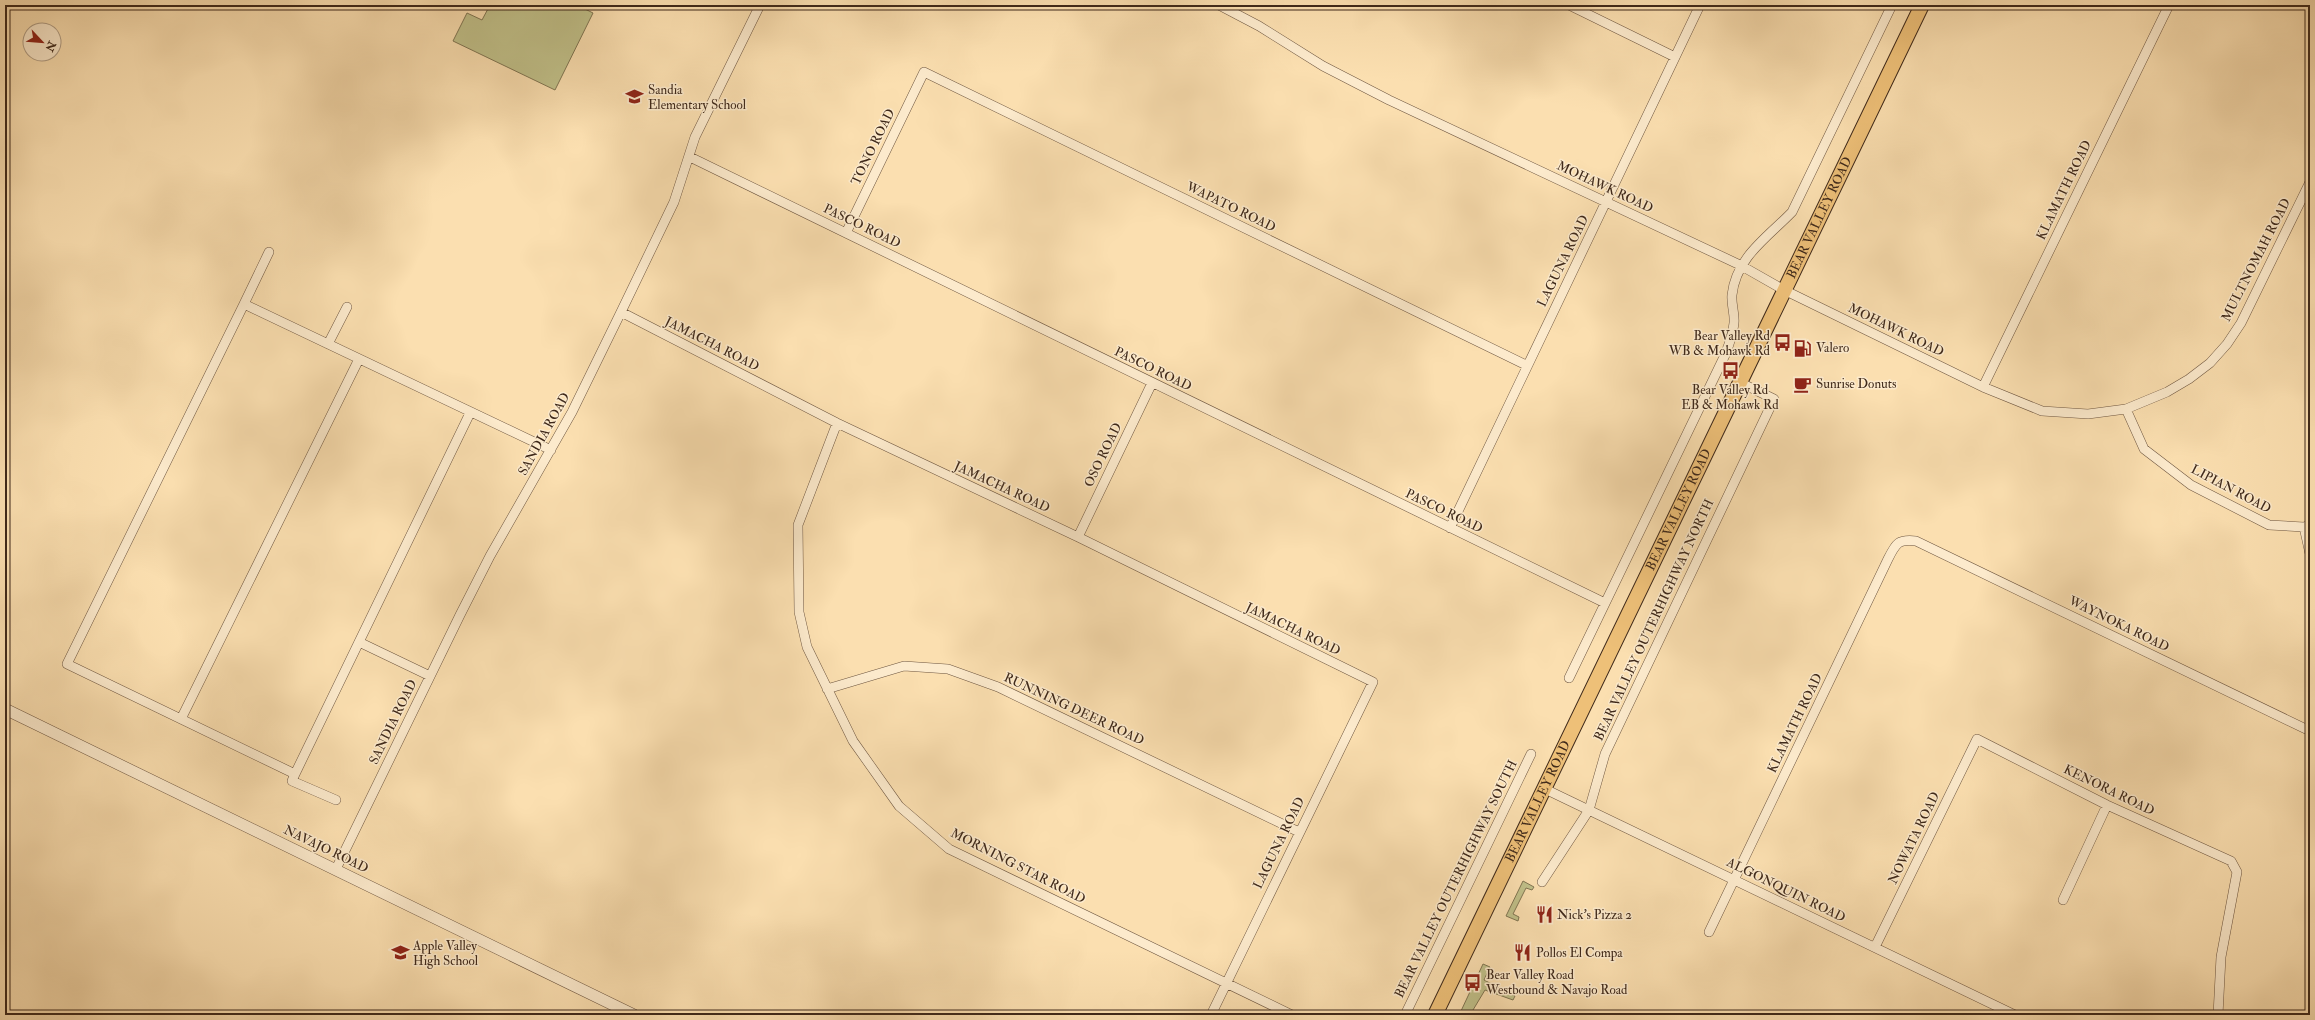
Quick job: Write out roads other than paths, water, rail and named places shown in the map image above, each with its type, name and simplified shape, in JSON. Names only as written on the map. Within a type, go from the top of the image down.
[{"type":"main road","name":"BEAR VALLEY ROAD","points":[[1436,1015],[1922,5]]},
{"type":"street","name":"SANDIA ROAD","points":[[336,869],[490,556],[551,450],[621,312],[674,202],[690,157],[695,137],[760,5]]},
{"type":"street","name":"MOHAWK ROAD","points":[[1219,5],[1237,14],[1329,70],[1740,266],[1784,290],[1983,387]]},
{"type":"street","points":[[1237,14],[1241,5]]},
{"type":"street","points":[[1569,5],[1675,57]]},
{"type":"street","name":"LAGUNA ROAD","points":[[1450,528],[1526,365],[1700,5]]},
{"type":"street","points":[[1569,678],[1725,356],[1732,336],[1734,322],[1732,294],[1740,266],[1758,243],[1775,230],[1792,212],[1892,5]]},
{"type":"street","name":"KLAMATH ROAD","points":[[1983,387],[2169,5]]},
{"type":"street","name":"TONO ROAD","points":[[846,233],[924,72]]},
{"type":"street","name":"WAPATO ROAD","points":[[924,72],[1526,365]]},
{"type":"street","name":"PASCO ROAD","points":[[690,157],[1605,603]]},
{"type":"street","name":"MULTNOMAH ROAD","points":[[1983,387],[2042,411],[2088,414],[2126,408],[2168,392],[2189,379],[2210,363],[2227,344],[2242,323],[2310,182]]},
{"type":"street","points":[[269,252],[67,664],[295,774]]},
{"type":"street","points":[[244,304],[470,413],[551,450]]},
{"type":"street","points":[[328,344],[347,307]]},
{"type":"street","name":"JAMACHA ROAD","points":[[621,312],[837,423],[1078,537],[1373,682]]},
{"type":"street","points":[[181,720],[359,359]]},
{"type":"street","name":"OSO ROAD","points":[[1078,537],[1152,383]]},
{"type":"street","name":"BEAR VALLEY OUTERHIGHWAY NORTH","points":[[1542,882],[1589,810],[1605,754],[1774,399],[1740,384]]},
{"type":"street","name":"LIPIAN ROAD","points":[[2126,408],[2144,449],[2190,485],[2269,525],[2307,526]]},
{"type":"street","points":[[336,800],[292,781],[470,413]]},
{"type":"street","name":"MORNING STAR ROAD","points":[[837,423],[798,525],[799,612],[806,647],[853,741],[899,806],[949,849],[1227,982],[1292,1015]]},
{"type":"street","points":[[2307,526],[2310,554]]},
{"type":"street","name":"KLAMATH ROAD","points":[[1709,932],[1895,545],[1903,540],[1916,541]]},
{"type":"street","name":"WAYNOKA ROAD","points":[[1916,541],[2310,731]]},
{"type":"street","points":[[359,642],[430,676]]},
{"type":"street","name":"RUNNING DEER ROAD","points":[[827,689],[904,666],[948,669],[998,687],[1299,832]]},
{"type":"street","name":"LAGUNA ROAD","points":[[1211,1015],[1373,682]]},
{"type":"street","name":"NAVAJO ROAD","points":[[5,709],[634,1015]]},
{"type":"street","name":"KENORA ROAD","points":[[1977,740],[2108,805],[2231,861],[2237,872],[2221,957],[2218,1015]]},
{"type":"street","name":"NOWATA ROAD","points":[[1875,948],[1977,740]]},
{"type":"street","name":"BEAR VALLEY OUTERHIGHWAY SOUTH","points":[[1405,1015],[1531,754]]},
{"type":"street","name":"ALGONQUIN ROAD","points":[[1545,789],[2015,1015]]},
{"type":"street","points":[[2063,900],[2108,805]]},
{"type":"place","name":"Sandia Elementary School","points":[[635,97]]},
{"type":"place","name":"Bear Valley Rd WB & Mohawk Rd","points":[[1783,343]]},
{"type":"place","name":"Valero","points":[[1803,348]]},
{"type":"place","name":"Bear Valley Rd EB & Mohawk Rd","points":[[1730,371]]},
{"type":"place","name":"Sunrise Donuts","points":[[1803,384]]},
{"type":"place","name":"Nick's Pizza 2","points":[[1544,915]]},
{"type":"place","name":"Apple Valley High School","points":[[400,953]]},
{"type":"place","name":"Pollos El Compa","points":[[1523,953]]},
{"type":"place","name":"Bear Valley Road Westbound & Navajo Road","points":[[1473,982]]}]
